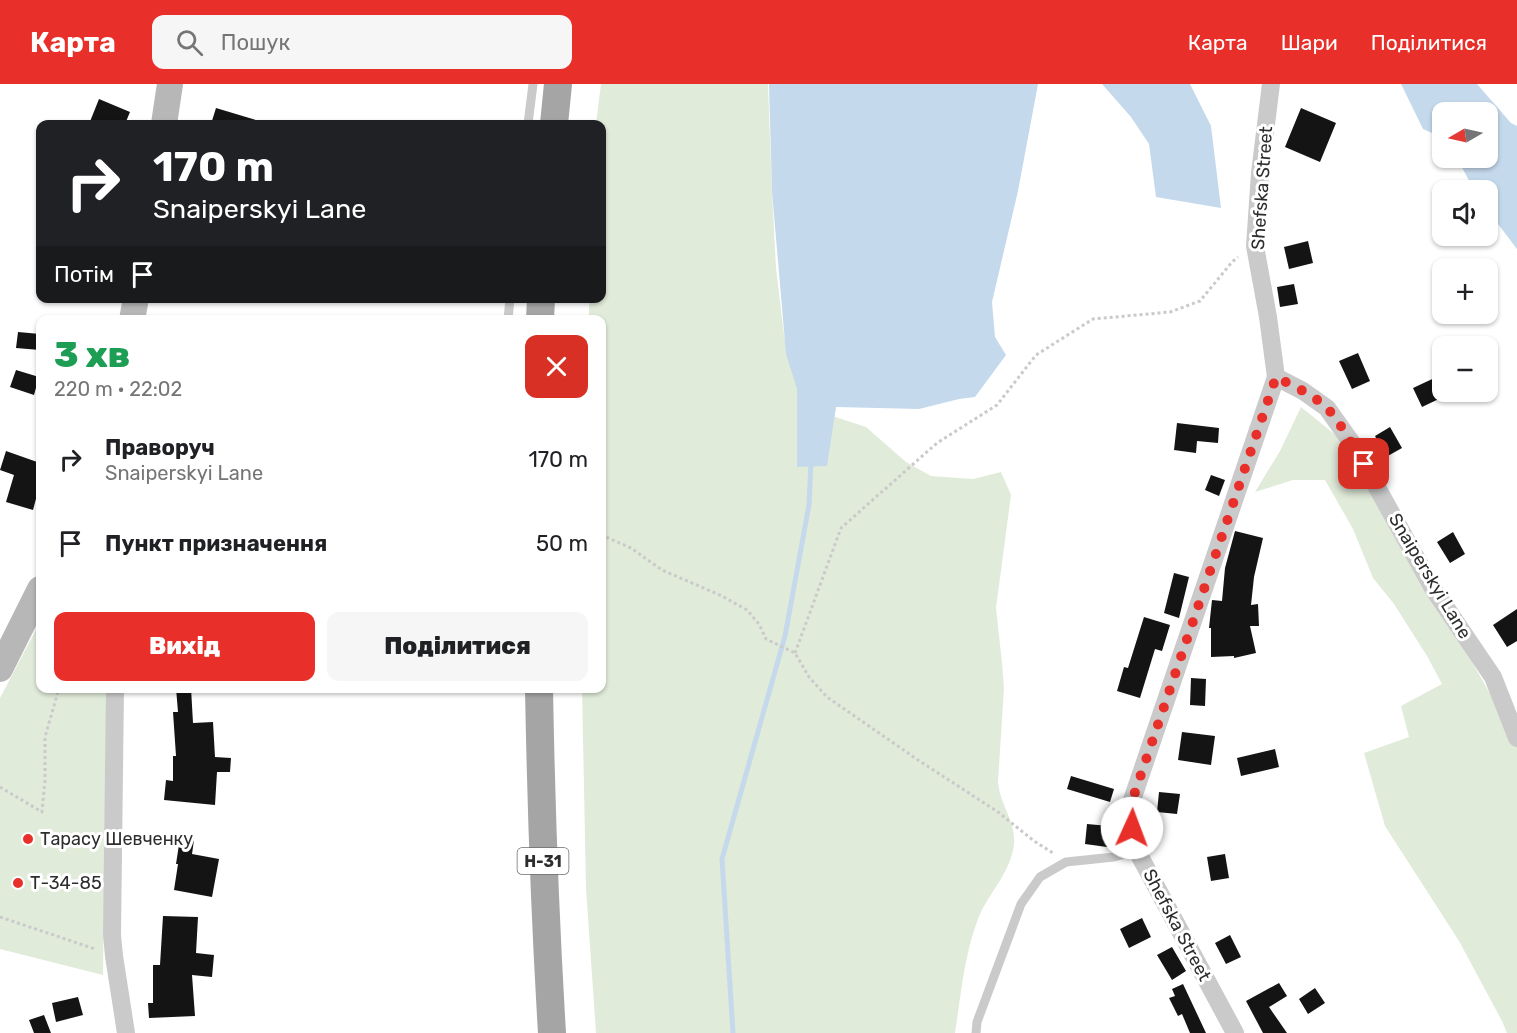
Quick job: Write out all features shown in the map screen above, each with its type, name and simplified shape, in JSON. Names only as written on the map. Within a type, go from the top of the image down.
[{"type":"main road","points":[[554,120],[558,84]]},
{"type":"main road","name":"Н-31","points":[[539,693],[543,856],[552,1033]]},
{"type":"street","points":[[165,120],[170,84]]},
{"type":"street","name":"Shefska Street","points":[[1235,1033],[1137,851],[1132,828],[1131,804],[1276,377],[1268,317],[1254,246],[1271,84]]},
{"type":"street","name":"Snaiperskyi Lane","points":[[1276,377],[1303,391],[1327,408],[1354,446],[1434,590],[1493,677],[1517,738]]},
{"type":"street","points":[[0,669],[36,597]]},
{"type":"street","points":[[115,693],[112,935],[126,1033]]},
{"type":"lane","points":[[528,120],[533,84]]},
{"type":"lane","points":[[976,1033],[977,1022],[1021,904],[1040,877],[1066,862],[1114,857],[1137,851]]},
{"type":"path","points":[[795,653],[841,528],[895,479],[937,443],[997,405],[1036,355],[1094,319],[1170,312],[1200,301],[1232,262],[1254,246]]},
{"type":"path","points":[[606,536],[631,548],[662,570],[722,596],[747,610],[759,624],[766,639],[795,653],[809,677],[827,697],[998,812],[1034,841],[1066,862]]},
{"type":"path","points":[[0,787],[42,812],[45,736],[58,693]]},
{"type":"path","points":[[0,917],[114,956]]},
{"type":"green space","points":[[601,84],[768,84],[776,268],[784,335],[799,397],[823,413],[866,427],[906,462],[931,476],[973,479],[1001,472],[1011,495],[996,608],[1004,688],[998,782],[1013,828],[1014,844],[1009,864],[982,910],[973,933],[955,1033],[596,1033],[586,888],[582,693],[606,693],[606,315],[589,315],[589,303],[606,303],[606,120],[596,120]]},
{"type":"green space","points":[[1301,407],[1338,437],[1390,518],[1517,741],[1517,1033],[1507,1033],[1459,941],[1385,826],[1364,753],[1409,737],[1401,706],[1442,684],[1394,604],[1373,578],[1353,529],[1325,480],[1293,480],[1255,492],[1280,451]]},
{"type":"green space","points":[[36,630],[36,693],[107,693],[103,975],[0,949],[0,698]]},
{"type":"water","points":[[769,84],[1038,84],[1018,191],[992,302],[995,337],[1006,355],[975,397],[919,409],[836,407],[827,466],[797,467],[797,389],[786,354],[772,192]]},
{"type":"water","points":[[1102,84],[1190,84],[1211,126],[1221,208],[1156,197],[1149,144],[1131,117]]},
{"type":"water","points":[[1401,84],[1477,84],[1493,102],[1432,102],[1432,133],[1423,129]]},
{"type":"water","points":[[1498,108],[1511,123],[1517,126],[1517,249],[1498,224],[1498,180],[1469,180],[1462,168],[1498,168]]},
{"type":"building","points":[[99,99],[130,112],[127,120],[91,120]]},
{"type":"building","points":[[216,108],[256,120],[212,120]]},
{"type":"building","points":[[1301,108],[1336,123],[1320,162],[1285,147]]},
{"type":"building","points":[[1308,241],[1313,263],[1289,269],[1284,247]]},
{"type":"building","points":[[1294,284],[1298,304],[1280,307],[1277,287]]},
{"type":"building","points":[[18,332],[36,334],[36,350],[16,348]]},
{"type":"building","points":[[1358,353],[1370,381],[1352,389],[1339,361]]},
{"type":"building","points":[[16,370],[36,376],[34,395],[10,387]]},
{"type":"building","points":[[1432,379],[1432,402],[1422,407],[1413,388]]},
{"type":"building","points":[[1177,423],[1219,428],[1218,443],[1197,441],[1196,453],[1174,450]]},
{"type":"building","points":[[1390,427],[1402,448],[1386,457],[1375,436]]},
{"type":"building","points":[[6,451],[36,462],[36,499],[33,510],[6,502],[14,475],[0,470]]},
{"type":"building","points":[[1211,475],[1225,480],[1219,496],[1205,490]]},
{"type":"building","points":[[1235,531],[1263,538],[1254,577],[1251,605],[1258,604],[1259,626],[1250,626],[1256,653],[1234,658],[1234,656],[1211,657],[1211,628],[1209,628],[1212,600],[1222,601],[1225,568]]},
{"type":"building","points":[[1453,532],[1465,554],[1450,563],[1437,542]]},
{"type":"building","points":[[1174,573],[1189,577],[1179,618],[1164,613]]},
{"type":"building","points":[[1517,609],[1517,641],[1507,647],[1493,625]]},
{"type":"building","points":[[1144,617],[1170,625],[1162,651],[1155,649],[1140,698],[1117,691],[1124,667],[1128,668]]},
{"type":"building","points":[[1191,678],[1206,679],[1205,706],[1190,705]]},
{"type":"building","points":[[176,693],[191,693],[193,723],[213,722],[215,757],[231,758],[230,772],[217,772],[215,805],[164,800],[166,780],[173,781],[173,756],[176,756],[173,712],[178,712]]},
{"type":"building","points":[[1182,732],[1215,736],[1211,765],[1178,760]]},
{"type":"building","points":[[1275,749],[1279,767],[1241,776],[1237,758]]},
{"type":"building","points":[[1071,776],[1114,789],[1110,802],[1067,789]]},
{"type":"building","points":[[1159,792],[1180,794],[1177,814],[1157,812]]},
{"type":"building","points":[[1087,824],[1109,826],[1107,847],[1085,844]]},
{"type":"building","points":[[180,838],[194,840],[192,854],[219,859],[212,897],[174,890]]},
{"type":"building","points":[[1225,854],[1229,878],[1211,881],[1207,857]]},
{"type":"building","points":[[163,916],[198,917],[196,953],[214,955],[212,977],[192,975],[195,1016],[149,1018],[148,1003],[153,1003],[153,965],[160,965]]},
{"type":"building","points":[[1142,918],[1151,937],[1129,948],[1120,929]]},
{"type":"building","points":[[1230,935],[1241,957],[1226,964],[1215,943]]},
{"type":"building","points":[[1172,947],[1186,971],[1172,980],[1157,955]]},
{"type":"building","points":[[1279,983],[1287,996],[1269,1007],[1287,1033],[1263,1033],[1246,1001]]},
{"type":"building","points":[[1183,984],[1206,1033],[1190,1033],[1182,1014],[1178,1016],[1169,998],[1175,996],[1172,989]]},
{"type":"building","points":[[1315,988],[1325,1003],[1308,1014],[1299,999]]},
{"type":"building","points":[[78,997],[83,1015],[56,1022],[52,1003]]},
{"type":"building","points":[[44,1015],[51,1033],[34,1033],[29,1020]]},
{"type":"waterway","points":[[733,1033],[722,859],[785,636],[809,505],[811,461]]},
{"type":"place","name":"Тарасу Шевченку","points":[[28,839]]},
{"type":"place","name":"Т-34-85","points":[[18,883]]},
{"type":"route","points":[[1132,828],[1131,804],[1276,377],[1303,391],[1327,408],[1364,464]]}]
